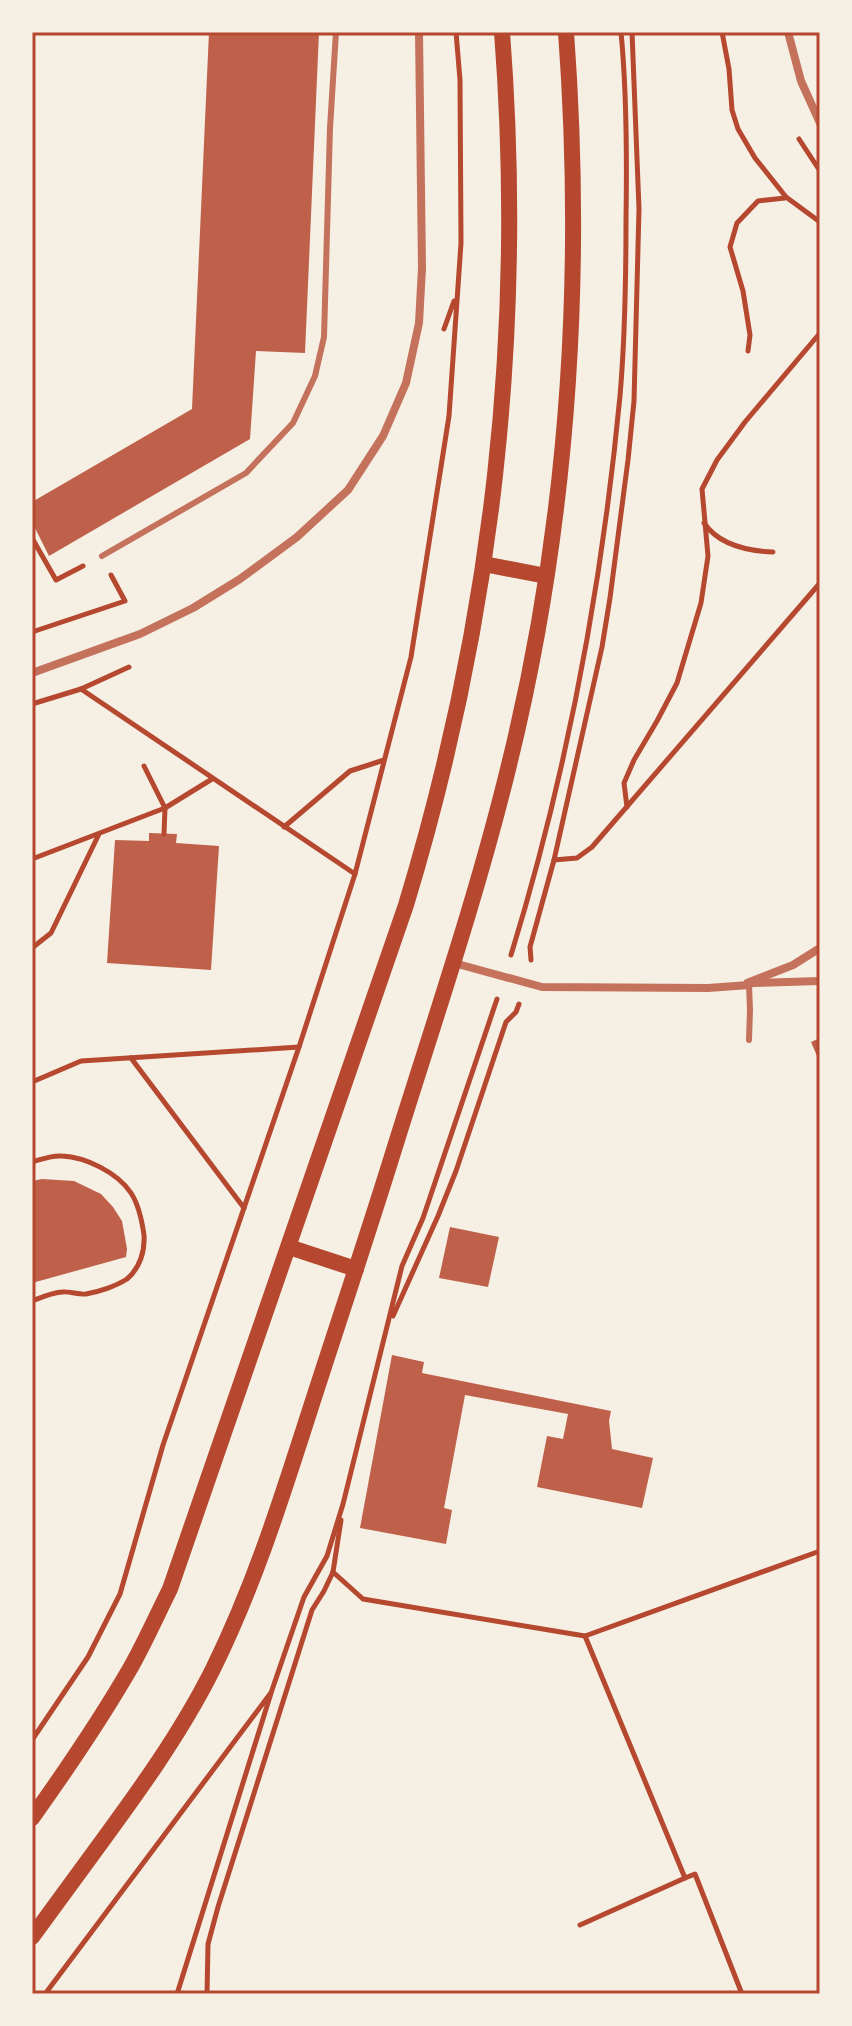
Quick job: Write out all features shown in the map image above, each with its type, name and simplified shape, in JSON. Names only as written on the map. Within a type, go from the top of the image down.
[{"type":"main road","points":[[32,1818],[115,1693],[170,1589],[422,852],[460,698],[497,470],[507,319],[510,198],[502,32]]},
{"type":"main road","points":[[32,1937],[143,1784],[183,1723],[211,1673],[259,1565],[482,869],[510,761],[531,661],[558,495],[569,373],[574,237],[573,145],[566,32]]},
{"type":"main road","points":[[484,564],[546,576]]},
{"type":"main road","points":[[289,1247],[356,1269]]},
{"type":"street","points":[[32,673],[140,634],[193,608],[240,579],[297,537],[348,490],[383,436],[406,383],[419,323],[422,268],[419,32]]},
{"type":"street","points":[[788,32],[801,81],[820,123]]},
{"type":"street","points":[[748,984],[793,965],[820,948]]},
{"type":"street","points":[[454,963],[542,987],[708,988],[820,981]]},
{"type":"lane","points":[[102,556],[246,473],[293,423],[315,376],[324,337],[336,32]]},
{"type":"lane","points":[[748,984],[749,1040]]},
{"type":"path","points":[[32,1740],[88,1657],[120,1594],[163,1445],[355,874],[411,657],[449,416],[461,243],[460,80],[456,32]]},
{"type":"path","points":[[632,32],[639,209],[634,401],[602,647],[554,860],[577,858],[592,847],[820,583]]},
{"type":"path","points":[[722,32],[732,110],[738,129],[755,158],[786,197],[820,222]]},
{"type":"path","points":[[748,351],[750,335],[743,291],[730,247],[737,223],[758,201],[786,197]]},
{"type":"path","points":[[627,807],[624,783],[677,683],[698,616],[708,556],[702,489],[717,460],[745,422],[820,333]]},
{"type":"path","points":[[704,522],[710,532],[733,545],[773,552]]},
{"type":"path","points":[[32,538],[56,580],[102,556]]},
{"type":"path","points":[[32,632],[125,601]]},
{"type":"path","points":[[32,623],[40,630]]},
{"type":"path","points":[[32,704],[81,689],[355,874]]},
{"type":"path","points":[[284,827],[350,771],[384,760]]},
{"type":"path","points":[[144,766],[165,808],[164,834]]},
{"type":"path","points":[[32,859],[165,808],[212,779]]},
{"type":"path","points":[[32,948],[51,933],[100,834]]},
{"type":"path","points":[[32,1082],[81,1061],[299,1047]]},
{"type":"path","points":[[131,1058],[244,1209]]},
{"type":"path","points":[[177,1994],[272,1690],[304,1597],[327,1556],[387,1329],[438,1216],[480,1098]]},
{"type":"path","points":[[32,1162],[61,1156],[95,1165],[115,1177],[137,1203],[144,1239],[139,1264],[130,1276],[118,1284],[84,1295],[66,1291],[32,1301]]},
{"type":"path","points":[[207,1994],[208,1944],[218,1907],[312,1610],[333,1572],[343,1504]]},
{"type":"path","points":[[333,1572],[363,1599],[585,1636],[820,1551]]},
{"type":"path","points":[[585,1636],[685,1878]]},
{"type":"path","points":[[45,1994],[272,1690]]},
{"type":"path","points":[[580,1925],[695,1874],[742,1994]]},
{"type":"building","points":[[209,32],[319,32],[305,353],[256,351],[250,439],[49,556],[32,522],[32,502],[192,409]]},
{"type":"building","points":[[149,833],[177,834],[176,843],[219,846],[211,970],[107,963],[115,840],[149,841]]},
{"type":"building","points":[[820,1038],[820,1063],[811,1042]]},
{"type":"building","points":[[32,1181],[74,1181],[101,1194],[122,1221],[126,1257],[32,1283]]},
{"type":"building","points":[[450,1227],[499,1237],[488,1287],[439,1278]]},
{"type":"building","points":[[392,1355],[424,1362],[422,1373],[611,1411],[612,1449],[653,1458],[642,1508],[537,1487],[547,1436],[563,1439],[568,1414],[465,1395],[444,1508],[452,1510],[446,1544],[360,1528]]}]
